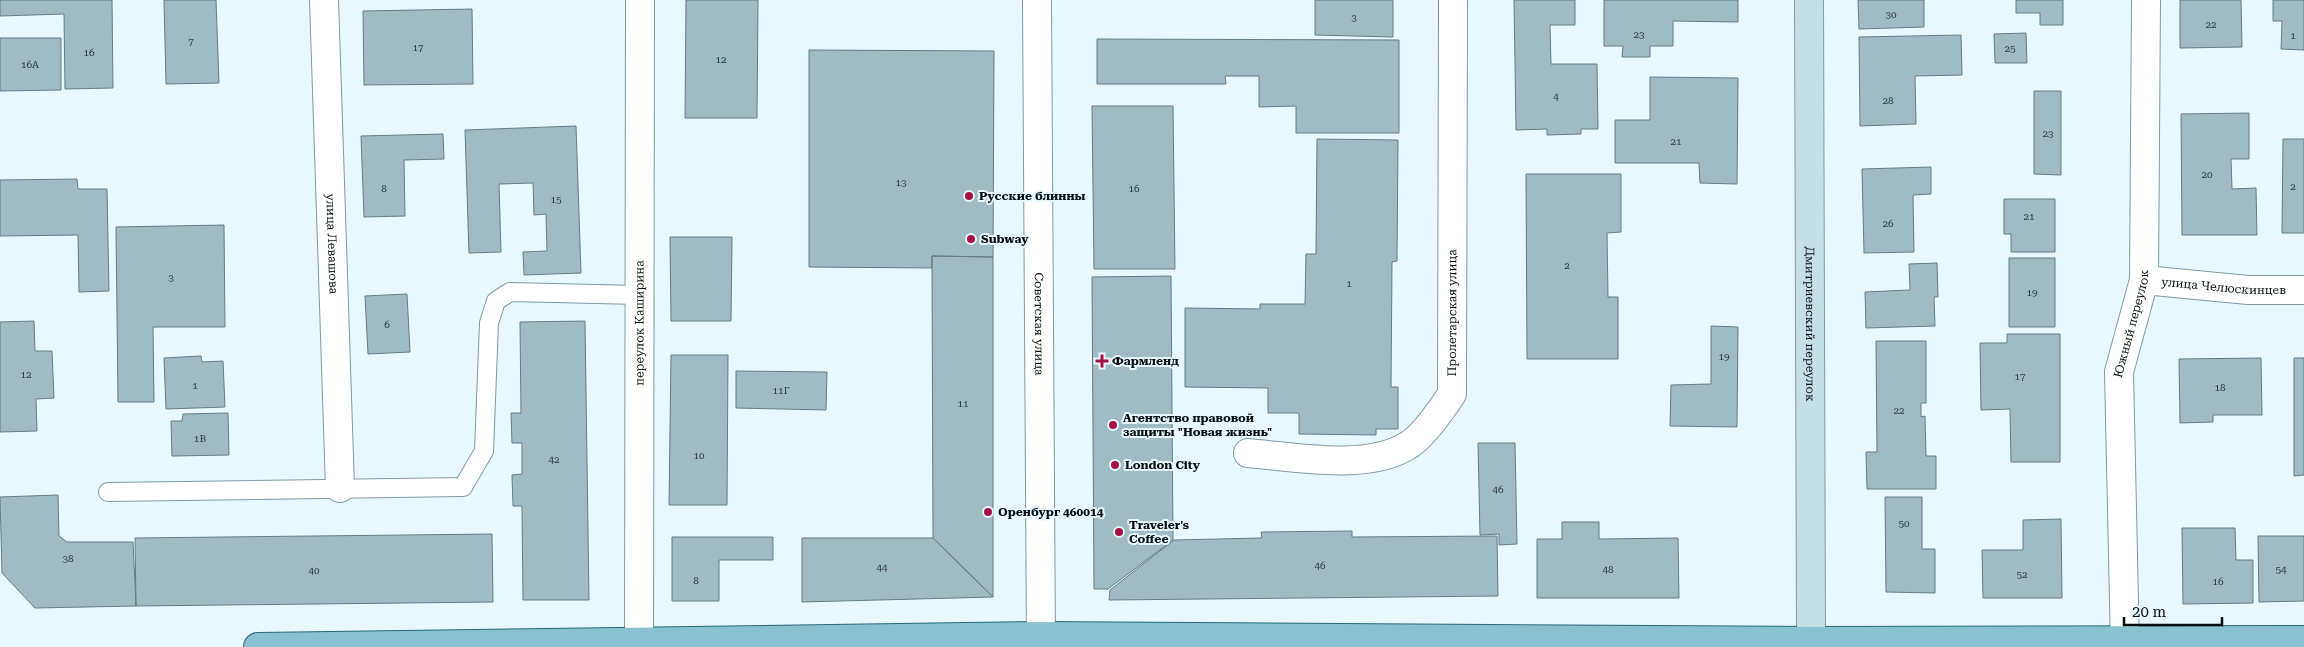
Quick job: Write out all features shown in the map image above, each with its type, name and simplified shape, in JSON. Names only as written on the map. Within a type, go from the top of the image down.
[{"type":"main road","points":[[258,647],[1041,642],[2124,644],[2304,640]]},
{"type":"street","name":"улица Левашова","points":[[324,0],[340,488]]},
{"type":"street","name":"переулок Каширина","points":[[639,644],[638,295],[640,0]]},
{"type":"street","name":"Советская улица","points":[[1037,0],[1041,642]]},
{"type":"street","name":"Пролетарская улица","points":[[1248,453],[1370,460],[1408,446],[1436,417],[1452,394],[1453,0]]},
{"type":"street","name":"Дмитриевский переулок","points":[[1809,0],[1812,644]]},
{"type":"street","name":"Южный переулок","points":[[2124,644],[2118,372],[2144,280],[2146,0]]},
{"type":"street","name":"улица Челюскинцев","points":[[2144,280],[2248,290],[2304,290]]},
{"type":"lane","points":[[108,492],[463,487],[484,451],[489,323],[496,301],[510,292],[638,295]]},
{"type":"building","points":[[0,0],[112,0],[113,88],[65,89],[64,14],[0,16]]},
{"type":"building","points":[[164,0],[216,0],[219,83],[166,84]]},
{"type":"building","points":[[686,0],[758,0],[757,118],[685,118]]},
{"type":"building","points":[[1315,0],[1393,0],[1393,37],[1315,35]]},
{"type":"building","points":[[1514,0],[1575,0],[1575,25],[1550,25],[1551,64],[1597,64],[1598,129],[1581,129],[1581,134],[1547,135],[1547,129],[1516,130]]},
{"type":"building","points":[[1604,0],[1738,0],[1738,22],[1673,21],[1673,46],[1650,46],[1650,57],[1622,57],[1623,46],[1604,46]]},
{"type":"building","points":[[1858,0],[1924,0],[1924,27],[1859,29]]},
{"type":"building","points":[[2016,0],[2063,0],[2063,25],[2040,25],[2040,13],[2016,13]]},
{"type":"building","points":[[2180,0],[2241,0],[2242,47],[2180,48]]},
{"type":"building","points":[[2273,0],[2304,0],[2304,50],[2281,49],[2282,21],[2273,21]]},
{"type":"building","points":[[472,9],[473,84],[364,85],[363,11]]},
{"type":"building","points":[[2026,33],[2027,63],[1995,63],[1994,34]]},
{"type":"building","points":[[1961,35],[1962,75],[1915,76],[1916,124],[1860,126],[1859,37]]},
{"type":"building","points":[[0,38],[61,38],[61,90],[0,91]]},
{"type":"building","points":[[1097,39],[1399,40],[1399,133],[1296,133],[1296,106],[1259,107],[1259,76],[1225,76],[1226,84],[1097,84]]},
{"type":"building","points":[[809,50],[994,51],[993,257],[932,256],[932,268],[809,267]]},
{"type":"building","points":[[1650,77],[1738,78],[1737,184],[1700,183],[1699,163],[1615,163],[1615,120],[1650,120]]},
{"type":"building","points":[[2034,91],[2061,91],[2061,175],[2034,174]]},
{"type":"building","points":[[1092,106],[1173,106],[1175,269],[1094,269]]},
{"type":"building","points":[[2249,113],[2249,159],[2231,159],[2232,189],[2256,188],[2257,235],[2182,235],[2181,114]]},
{"type":"building","points":[[576,126],[581,273],[524,275],[523,252],[547,251],[546,214],[534,215],[533,183],[499,184],[501,252],[469,253],[465,130]]},
{"type":"building","points":[[443,134],[444,159],[404,160],[405,216],[364,217],[361,136]]},
{"type":"building","points":[[1317,139],[1398,140],[1397,261],[1392,262],[1391,387],[1398,387],[1398,429],[1376,429],[1376,435],[1299,434],[1299,413],[1268,413],[1268,388],[1185,387],[1185,308],[1260,309],[1260,304],[1305,304],[1306,254],[1316,254]]},
{"type":"building","points":[[2283,139],[2304,139],[2304,233],[2282,233]]},
{"type":"building","points":[[1931,167],[1931,194],[1913,195],[1914,252],[1864,253],[1862,169]]},
{"type":"building","points":[[1526,174],[1621,174],[1621,232],[1607,233],[1608,297],[1618,297],[1618,359],[1527,359]]},
{"type":"building","points":[[77,179],[78,189],[107,189],[109,291],[79,292],[78,235],[0,236],[0,180]]},
{"type":"building","points":[[2004,199],[2055,199],[2055,252],[2011,252],[2011,234],[2004,234]]},
{"type":"building","points":[[224,225],[225,327],[153,327],[154,402],[118,402],[116,227]]},
{"type":"building","points":[[670,237],[732,237],[731,321],[671,321]]},
{"type":"building","points":[[932,256],[993,257],[993,597],[933,538]]},
{"type":"building","points":[[2009,258],[2055,258],[2055,327],[2009,327]]},
{"type":"building","points":[[1937,263],[1938,297],[1934,297],[1935,326],[1866,328],[1865,292],[1910,290],[1909,264]]},
{"type":"building","points":[[1171,276],[1173,540],[1108,589],[1094,589],[1092,277]]},
{"type":"building","points":[[407,294],[410,352],[368,354],[365,296]]},
{"type":"building","points":[[34,321],[35,351],[52,351],[54,398],[36,399],[37,431],[0,432],[0,322]]},
{"type":"building","points":[[585,321],[589,600],[523,600],[522,506],[513,506],[512,475],[522,474],[522,443],[512,443],[511,413],[521,413],[520,322]]},
{"type":"building","points":[[1711,326],[1738,327],[1737,427],[1670,426],[1671,385],[1711,384]]},
{"type":"building","points":[[2007,334],[2060,334],[2060,462],[2011,462],[2010,409],[1981,410],[1980,343],[2007,343]]},
{"type":"building","points":[[1876,341],[1926,341],[1926,403],[1921,403],[1921,417],[1925,416],[1926,456],[1936,456],[1936,489],[1867,489],[1866,452],[1877,452]]},
{"type":"building","points":[[671,355],[728,355],[727,505],[669,505]]},
{"type":"building","points":[[201,356],[202,362],[223,361],[225,407],[166,409],[164,358]]},
{"type":"building","points":[[2261,358],[2262,415],[2213,415],[2213,422],[2180,423],[2179,359]]},
{"type":"building","points":[[2294,358],[2304,358],[2304,475],[2294,476]]},
{"type":"building","points":[[736,371],[827,372],[826,410],[736,408]]},
{"type":"building","points":[[228,413],[229,455],[172,456],[171,421],[182,421],[183,414]]},
{"type":"building","points":[[1478,443],[1515,443],[1517,544],[1499,545],[1499,534],[1480,535]]},
{"type":"building","points":[[58,495],[59,536],[67,542],[133,542],[136,606],[35,608],[2,573],[0,497]]},
{"type":"building","points":[[1885,497],[1922,497],[1922,549],[1935,549],[1935,593],[1886,592]]},
{"type":"building","points":[[2061,519],[2062,598],[1983,598],[1982,550],[2023,550],[2023,520]]},
{"type":"building","points":[[1562,522],[1599,522],[1599,539],[1678,538],[1679,598],[1537,598],[1537,539],[1562,539]]},
{"type":"building","points":[[2182,528],[2235,528],[2236,560],[2253,560],[2253,603],[2183,604]]},
{"type":"building","points":[[1352,531],[1352,537],[1497,536],[1498,596],[1109,600],[1110,590],[1174,540],[1262,538],[1261,532]]},
{"type":"building","points":[[492,534],[493,602],[136,606],[135,538]]},
{"type":"building","points":[[2258,536],[2304,536],[2304,601],[2259,602]]},
{"type":"building","points":[[672,537],[773,537],[773,560],[719,560],[719,601],[672,601]]},
{"type":"building","points":[[802,538],[933,538],[993,597],[802,602]]},
{"type":"place","name":"Русские блинны","points":[[969,196]]},
{"type":"place","name":"Subway","points":[[971,239]]},
{"type":"place","name":"Фармленд","points":[[1102,361]]},
{"type":"place","name":"Агентство правовой защиты \"Новая жизнь\"","points":[[1113,425]]},
{"type":"place","name":"London City","points":[[1115,465]]},
{"type":"place","name":"Оренбург 460014","points":[[988,512]]},
{"type":"place","name":"Traveler's Coffee","points":[[1119,532]]}]
